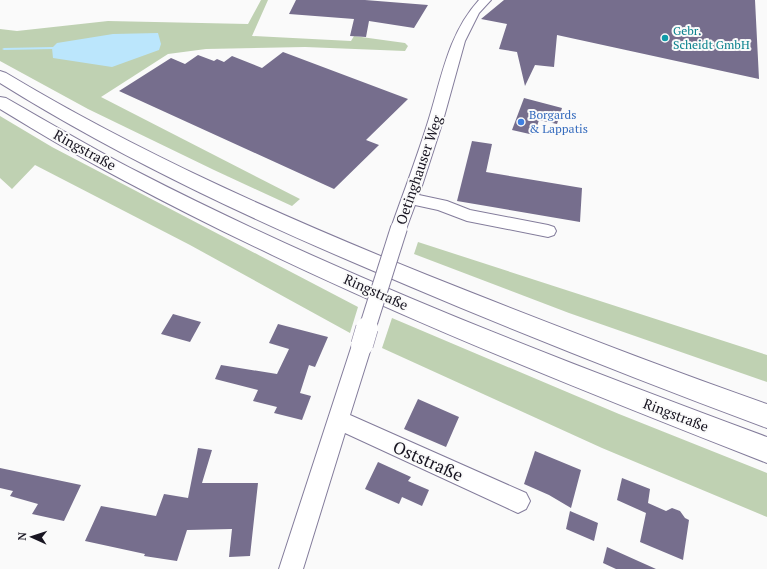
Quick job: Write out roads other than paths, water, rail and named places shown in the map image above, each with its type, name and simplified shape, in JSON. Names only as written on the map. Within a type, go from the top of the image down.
[{"type":"highway","name":"Ringstraße","points":[[0,76],[58,111],[182,175],[344,250],[607,357],[767,416]]},
{"type":"highway","name":"Ringstraße","points":[[0,102],[150,186],[342,278],[443,321],[767,450]]},
{"type":"street","name":"Oetinghauser Weg","points":[[338,420],[399,228],[435,124],[460,40],[468,18],[485,0]]},
{"type":"street","points":[[409,198],[443,206],[467,215],[548,231]]},
{"type":"street","points":[[291,569],[338,420]]},
{"type":"street","name":"Oststraße","points":[[338,420],[518,501]]},
{"type":"water","points":[[158,33],[161,44],[159,50],[112,67],[53,58],[52,48],[57,43],[113,34]]},
{"type":"waterway","points":[[4,49],[52,48]]},
{"type":"place","name":"Gebr. Scheidt GmbH","points":[[665,38]]},
{"type":"place","name":"Borgards & Lappatis","points":[[521,122]]}]
